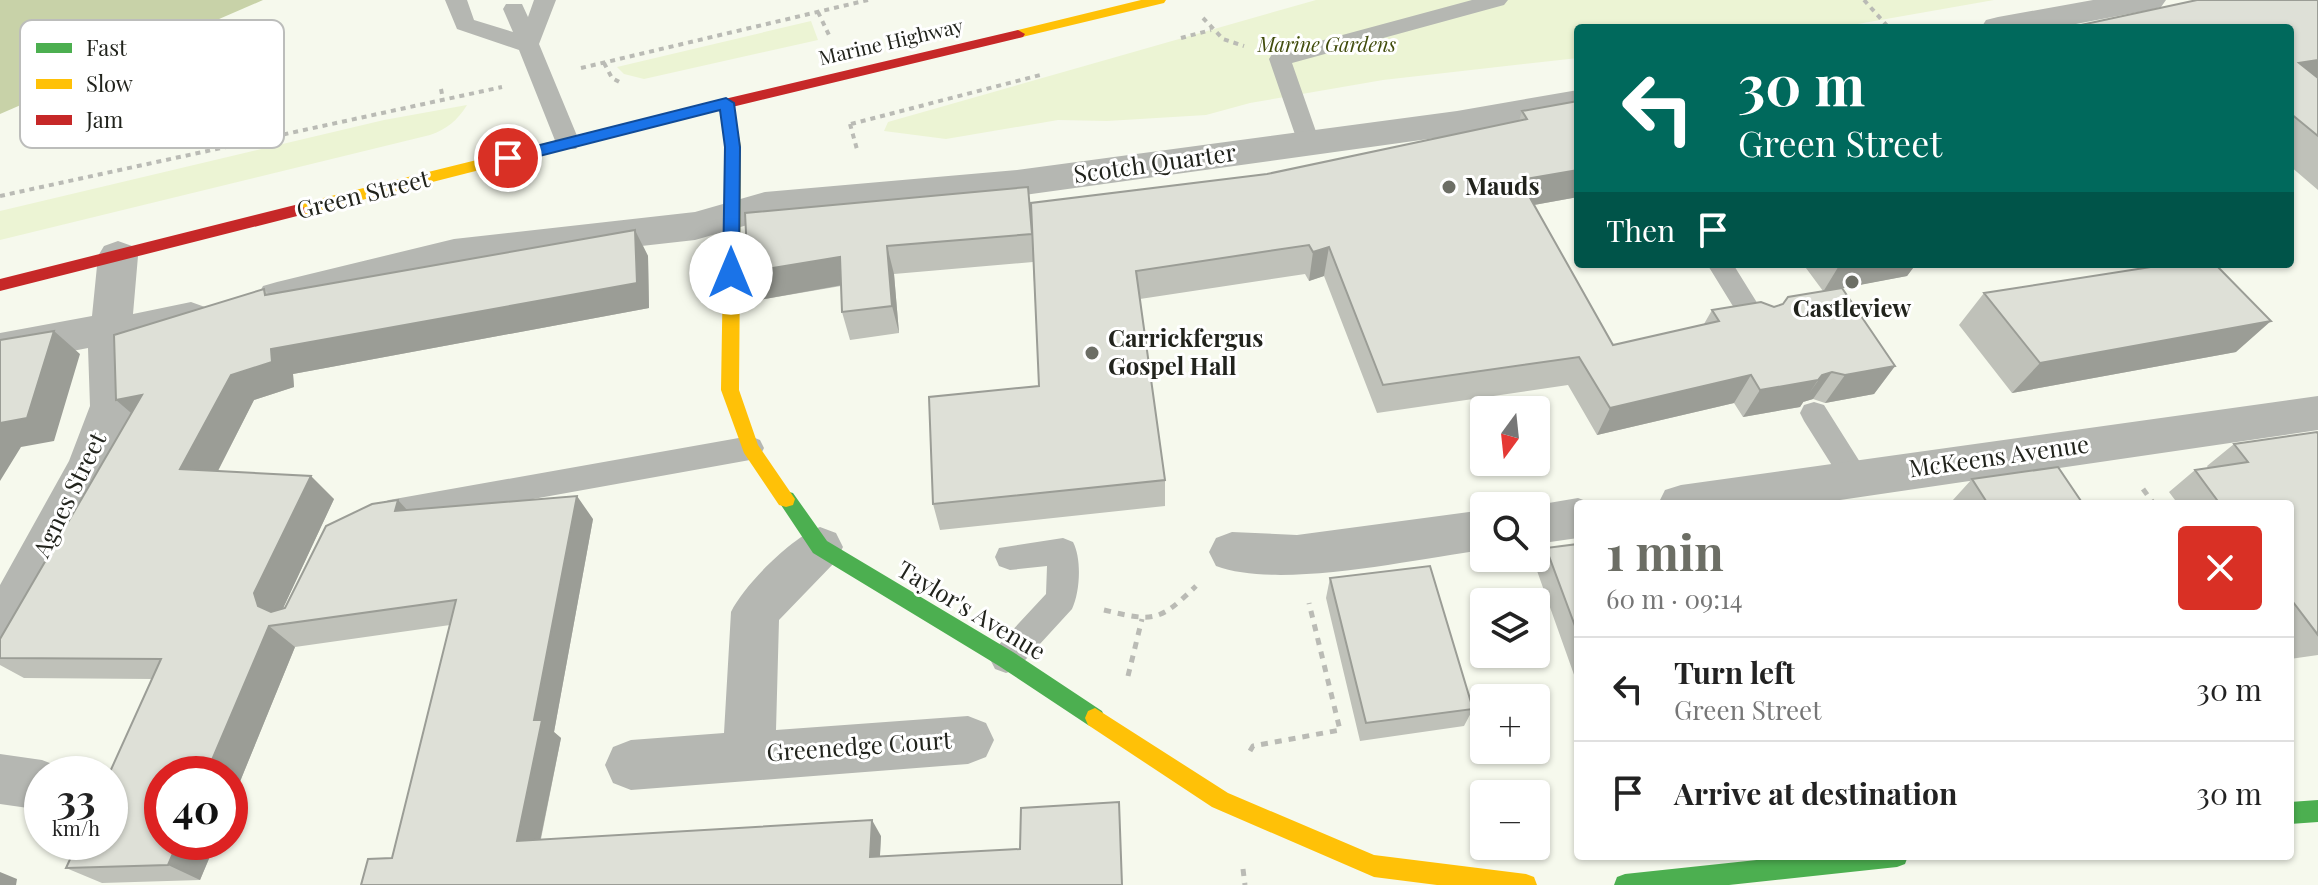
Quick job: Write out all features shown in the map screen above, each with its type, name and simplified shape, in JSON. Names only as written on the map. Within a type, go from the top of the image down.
[{"type":"street","name":"Marine Highway","points":[[726,103],[1159,0]]},
{"type":"street","points":[[2020,24],[2149,0]]},
{"type":"street","name":"Green Street","points":[[0,285],[726,103]]},
{"type":"street","name":"Taylor's Avenue","points":[[726,103],[733,147],[730,390],[750,448],[820,547],[1006,659],[1220,800],[1374,866],[1526,885]]},
{"type":"street","name":"Scotch Quarter","points":[[732,215],[765,206],[1017,183],[1457,123],[1574,103]]},
{"type":"street","points":[[0,349],[73,333],[145,329],[454,253],[695,226],[732,215]]},
{"type":"street","name":"Agnes Street","points":[[0,631],[90,465],[112,406],[110,331],[118,256]]},
{"type":"street","name":"McKeens Avenue","points":[[1708,500],[2318,413]]},
{"type":"street","points":[[1550,522],[1574,519]]},
{"type":"street","points":[[1232,552],[1297,555],[1470,532]]},
{"type":"street","name":"Greenedge Court","points":[[749,755],[755,612],[820,547]]},
{"type":"street","name":"Greenedge Court","points":[[631,765],[968,740]]},
{"type":"street","points":[[0,779],[24,782]]},
{"type":"street","points":[[2294,813],[2318,811]]},
{"type":"street","points":[[1625,885],[1859,860]]},
{"type":"lane","points":[[456,0],[465,24],[528,45]]},
{"type":"lane","points":[[528,45],[545,0]]},
{"type":"lane","points":[[1308,143],[1280,59],[1497,0]]},
{"type":"lane","points":[[514,9],[568,143]]},
{"type":"lane","points":[[1722,268],[1756,322]]},
{"type":"lane","points":[[1814,413],[1855,478]]},
{"type":"lane","points":[[349,531],[389,512],[750,448]]},
{"type":"lane","points":[[1006,659],[1061,599],[1063,551],[1010,557]]},
{"type":"path","points":[[284,134],[541,78],[868,0]]},
{"type":"path","points":[[1864,0],[1885,24]]},
{"type":"path","points":[[818,12],[832,43]]},
{"type":"path","points":[[832,79],[851,124],[869,195]]},
{"type":"path","points":[[441,89],[443,99]]},
{"type":"path","points":[[851,124],[968,94]]},
{"type":"path","points":[[0,196],[219,148]]},
{"type":"path","points":[[1061,599],[1142,619],[1164,617],[1232,552]]},
{"type":"path","points":[[1220,800],[1253,746],[1340,730],[1297,555]]},
{"type":"green space","name":"Marine Gardens","points":[[1316,0],[1994,0],[1858,24],[1574,24],[1574,58],[1383,80],[1250,103],[1206,115],[1107,121],[1058,120],[946,139],[884,131],[888,122]]},
{"type":"green space","points":[[811,21],[818,40],[644,79],[624,74],[617,67]]},
{"type":"green space","points":[[467,105],[451,124],[430,135],[0,240],[0,211],[266,148],[284,148],[284,144],[384,120]]},
{"type":"shaded area","points":[[0,0],[263,0],[217,20],[20,20],[20,105],[0,114]]},
{"type":"building","points":[[2197,0],[2318,0],[2318,60],[2299,63],[2318,78],[2318,136],[2294,116],[2294,24],[2086,24]]},
{"type":"building","points":[[1574,102],[1574,171],[1520,180],[1613,345],[1719,321],[1712,310],[1761,302],[1774,307],[1783,304],[1788,297],[1842,288],[1895,366],[1845,375],[1832,372],[1818,380],[1760,390],[1751,375],[1610,408],[1579,357],[1383,385],[1329,247],[1313,252],[1309,245],[1136,271],[1165,480],[933,504],[929,397],[1039,386],[1031,203],[1267,174],[1527,119],[1522,111]]},
{"type":"building","points":[[1028,187],[1032,234],[887,246],[892,306],[842,312],[840,257],[748,272],[745,213]]},
{"type":"building","points":[[635,230],[637,283],[271,349],[272,362],[231,375],[180,469],[311,476],[254,593],[258,606],[271,612],[285,608],[326,526],[372,504],[398,500],[395,511],[577,496],[534,720],[542,720],[517,841],[872,820],[870,857],[1020,849],[1021,808],[1119,802],[1122,885],[361,885],[368,859],[392,858],[456,600],[269,626],[214,756],[144,756],[144,860],[170,860],[168,865],[66,868],[70,860],[128,860],[128,756],[117,756],[161,659],[0,658],[0,639],[142,395],[116,400],[114,335],[264,289],[265,295]]},
{"type":"building","points":[[2144,268],[2219,268],[2271,321],[2040,363],[1984,293]]},
{"type":"building","points":[[54,331],[27,418],[0,423],[0,340]]},
{"type":"building","points":[[2318,434],[2318,635],[2294,603],[2294,500],[2217,500],[2195,470],[2248,462],[2234,444]]},
{"type":"building","points":[[2058,467],[2080,500],[1985,500],[1972,479]]},
{"type":"building","points":[[1574,544],[1574,623],[1550,559],[1550,548]]},
{"type":"building","points":[[1430,566],[1470,699],[1470,709],[1366,723],[1330,578]]},
{"type":"traffic: fast","points":[[786,499],[820,547],[1006,659],[1095,718]]},
{"type":"traffic: fast","points":[[2294,813],[2318,811]]},
{"type":"traffic: fast","points":[[1625,885],[1859,860]]},
{"type":"traffic: slow","points":[[1018,34],[1159,0]]},
{"type":"traffic: slow","points":[[726,103],[733,147],[730,390],[750,448],[786,499]]},
{"type":"traffic: slow","points":[[299,210],[699,110]]},
{"type":"traffic: slow","points":[[1095,718],[1220,800],[1374,866],[1526,885]]},
{"type":"traffic: jam","points":[[699,110],[1018,34]]},
{"type":"traffic: jam","points":[[0,285],[299,210]]},
{"type":"place","name":"Mauds","points":[[1449,187]]},
{"type":"place","name":"Castleview","points":[[1852,282]]},
{"type":"place","name":"Carrickfergus Gospel Hall","points":[[1092,353]]},
{"type":"route","points":[[508,158],[726,103],[733,147],[731,273]]}]
